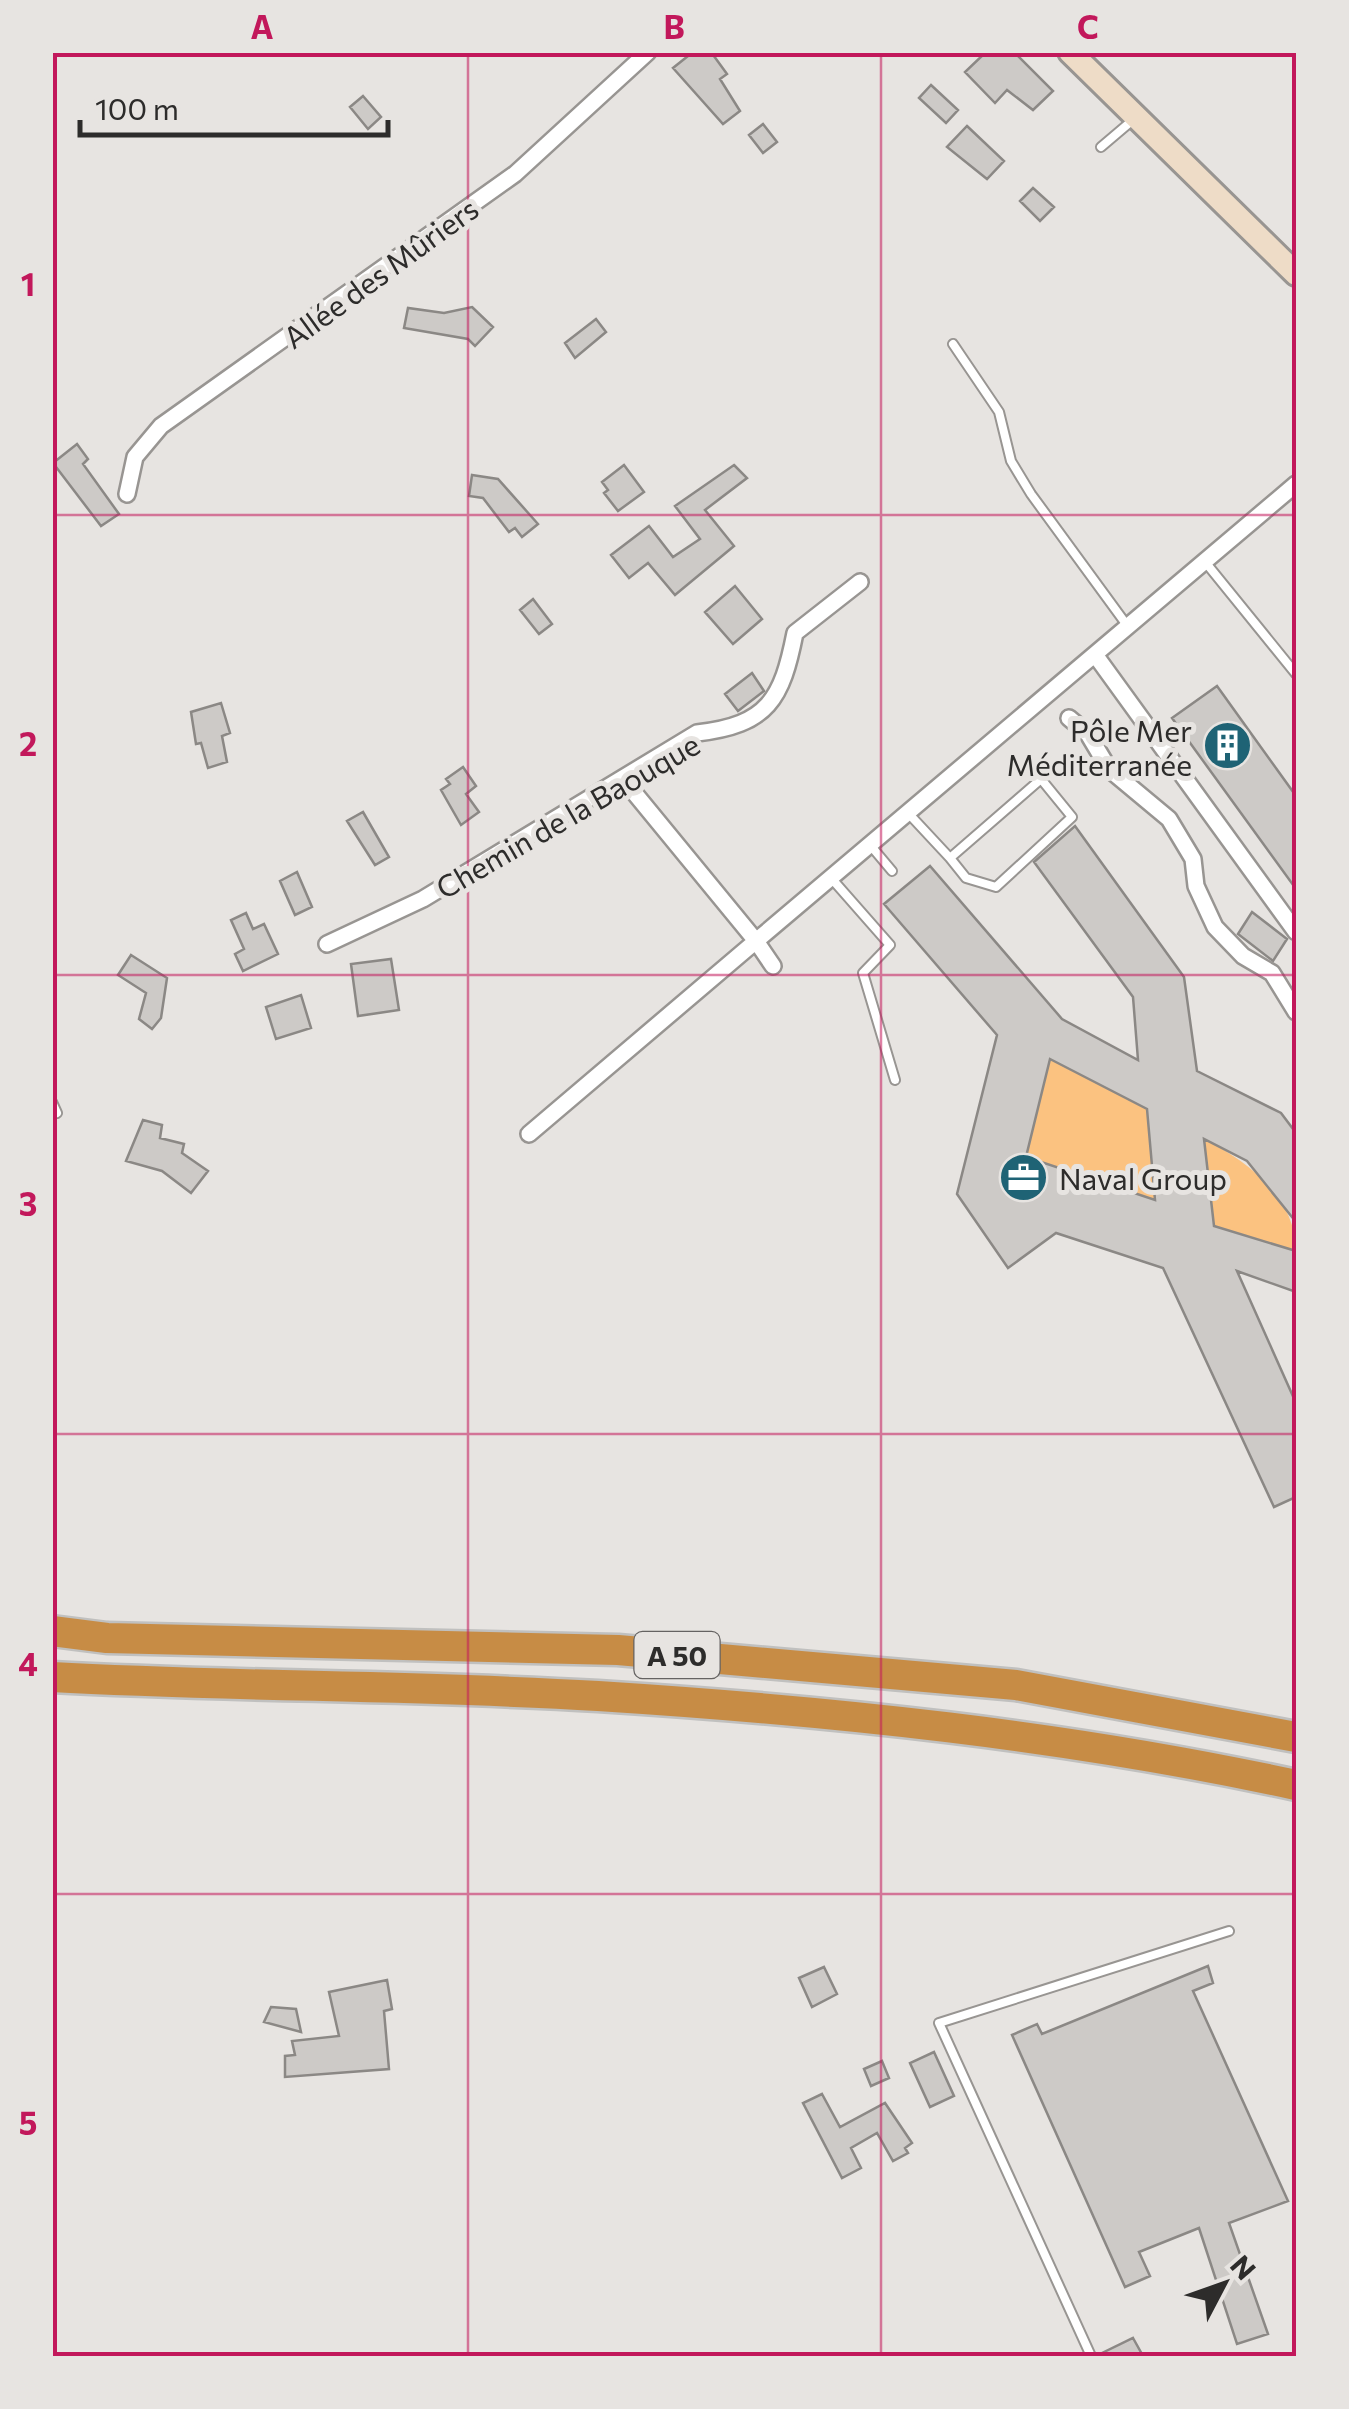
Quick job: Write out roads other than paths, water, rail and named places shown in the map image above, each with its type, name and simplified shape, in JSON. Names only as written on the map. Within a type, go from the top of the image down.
[{"type":"highway","name":"A 50","points":[[52,1631],[107,1638],[618,1650],[1016,1685],[1296,1737]]},
{"type":"highway","name":"A 50","points":[[52,1677],[596,1696],[1083,1742],[1296,1785]]},
{"type":"main road","points":[[1070,52],[1296,274]]},
{"type":"main road","points":[[1268,246],[1296,294]]},
{"type":"street","name":"Allée des Mûriers","points":[[127,494],[135,456],[161,426],[515,174],[648,52]]},
{"type":"street","points":[[530,1134],[1296,484]]},
{"type":"street","name":"Chemin de la Baouque","points":[[327,944],[423,899],[697,733],[734,729],[768,708],[786,680],[795,632],[860,582]]},
{"type":"street","points":[[1096,656],[1296,929]]},
{"type":"street","points":[[1068,718],[1088,734],[1109,769],[1169,819],[1193,859],[1196,886],[1214,927],[1243,956],[1272,973],[1296,1012]]},
{"type":"street","points":[[623,779],[756,940],[773,966]]},
{"type":"lane","points":[[1101,148],[1134,118]]},
{"type":"lane","points":[[953,344],[999,412],[1011,460],[1030,494],[1129,628]]},
{"type":"lane","points":[[1206,562],[1296,674]]},
{"type":"lane","points":[[909,814],[966,878],[996,886],[1072,818],[1041,779],[950,858]]},
{"type":"lane","points":[[871,846],[892,872]]},
{"type":"lane","points":[[832,879],[890,945],[863,972],[895,1080]]},
{"type":"lane","points":[[52,1102],[57,1113]]},
{"type":"lane","points":[[1091,2356],[939,2023],[1229,1930]]},
{"type":"place","name":"Pôle Mer Méditerranée","points":[[1227,746]]},
{"type":"place","name":"Naval Group","points":[[1024,1177]]}]
